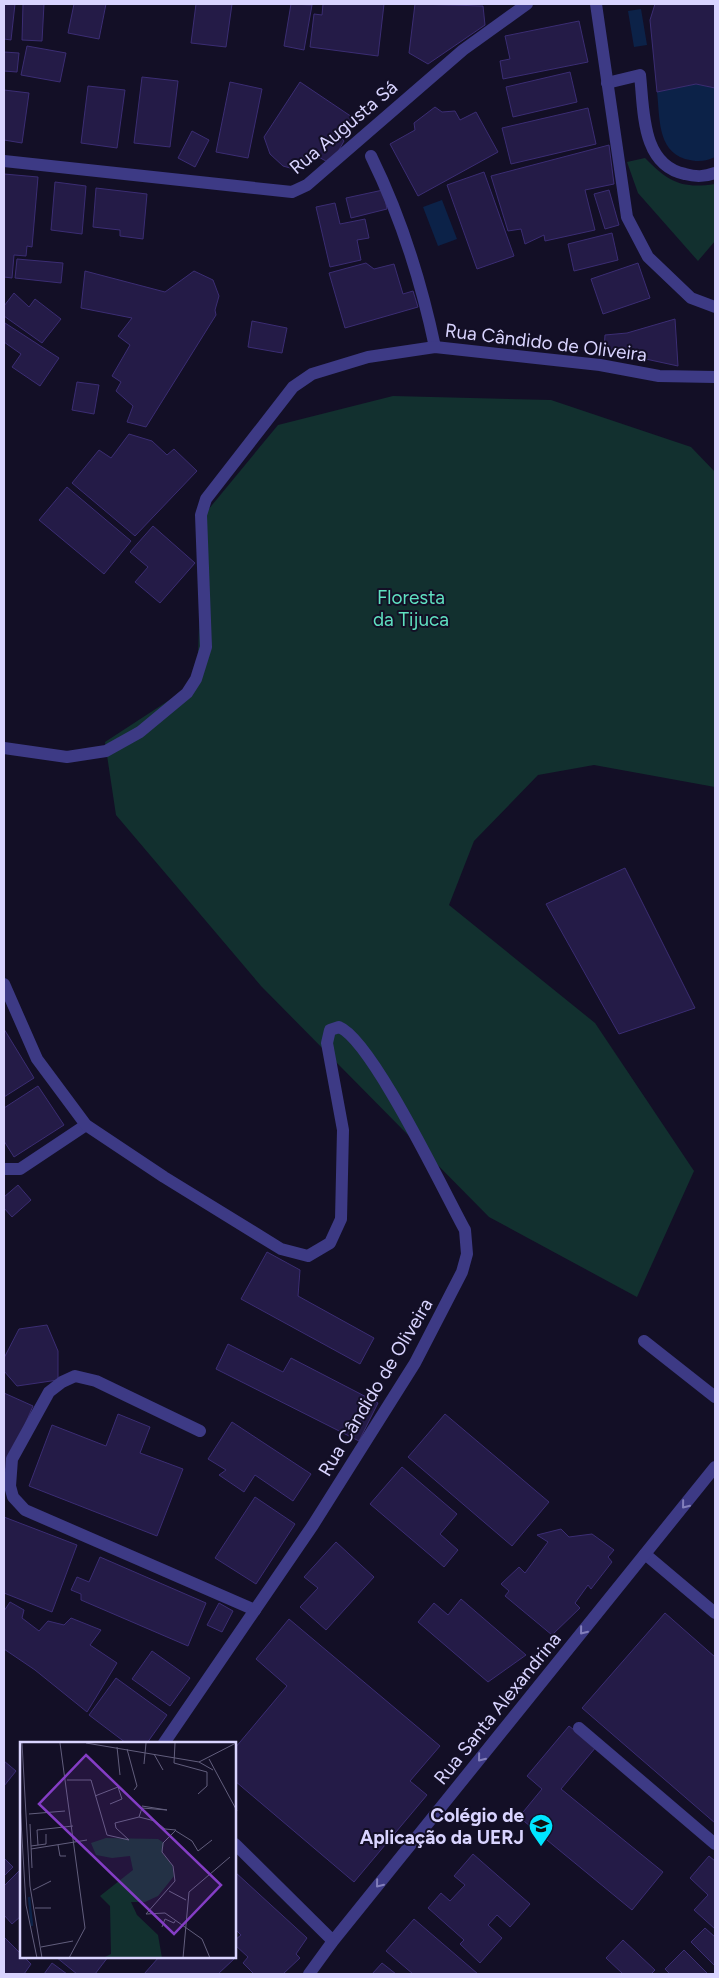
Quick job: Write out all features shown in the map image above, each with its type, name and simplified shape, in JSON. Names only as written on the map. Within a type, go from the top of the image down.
[{"type":"street","name":"Rua Augusta Sá","points":[[4,161],[292,192],[307,185],[463,50],[527,4]]},
{"type":"street","points":[[596,4],[627,217],[648,257],[691,298],[715,307]]},
{"type":"street","points":[[607,83],[640,75],[646,134],[653,152],[678,173],[697,177],[715,172]]},
{"type":"street","points":[[371,156],[388,190],[427,308],[435,347]]},
{"type":"street","name":"Rua Cândido de Oliveira","points":[[4,748],[67,757],[106,751],[140,732],[170,709],[186,693],[196,679],[206,647],[201,515],[206,499],[293,387],[312,374],[368,357],[435,347],[600,364],[659,376],[715,378]]},
{"type":"street","name":"Rua Cândido de Oliveira","points":[[4,984],[37,1059],[86,1125],[164,1177],[281,1249],[308,1256],[330,1243],[341,1220],[343,1130],[327,1042],[330,1030],[339,1027],[346,1030],[375,1064],[465,1230],[466,1254],[462,1272],[429,1340],[313,1525],[165,1742]]},
{"type":"street","points":[[4,1170],[20,1169],[86,1125]]},
{"type":"street","points":[[644,1340],[715,1397]]},
{"type":"street","points":[[200,1431],[96,1381],[75,1376],[62,1382],[49,1392],[12,1459],[10,1486],[13,1496],[25,1510],[255,1610]]},
{"type":"street","name":"Rua Santa Alexandrina","points":[[309,1974],[333,1941],[715,1467]]},
{"type":"street","points":[[645,1554],[715,1613]]},
{"type":"street","points":[[579,1728],[715,1844]]},
{"type":"street","points":[[236,1845],[333,1941]]},
{"type":"green space","points":[[645,158],[661,173],[676,182],[693,185],[715,184],[715,241],[698,261],[638,193],[627,162]]},
{"type":"green space","name":"Floresta da Tijuca","points":[[393,396],[551,400],[691,447],[715,472],[715,787],[594,765],[538,775],[474,841],[449,905],[595,1023],[694,1171],[637,1297],[489,1217],[261,986],[116,815],[105,742],[197,682],[203,516],[278,425]]},
{"type":"water","points":[[641,9],[647,45],[634,47],[628,11]]},
{"type":"water","points":[[696,84],[715,88],[715,157],[701,161],[685,159],[676,155],[669,148],[662,132],[657,92]]},
{"type":"water","points":[[442,200],[457,239],[438,246],[423,207]]},
{"type":"building","points":[[4,4],[15,4],[11,40],[4,39]]},
{"type":"building","points":[[23,4],[44,4],[42,41],[22,40]]},
{"type":"building","points":[[74,4],[106,4],[99,39],[68,33]]},
{"type":"building","points":[[196,4],[232,4],[226,47],[191,43]]},
{"type":"building","points":[[291,4],[312,5],[304,50],[284,46]]},
{"type":"building","points":[[323,4],[384,4],[378,56],[310,47],[314,14],[322,15]]},
{"type":"building","points":[[415,4],[483,6],[485,25],[428,64],[409,53]]},
{"type":"building","points":[[655,4],[715,4],[715,88],[696,84],[657,92],[650,20]]},
{"type":"building","points":[[579,21],[588,62],[503,79],[500,61],[510,59],[505,36]]},
{"type":"building","points":[[27,46],[66,53],[60,82],[21,75]]},
{"type":"building","points":[[4,52],[19,53],[17,72],[4,71]]},
{"type":"building","points":[[570,72],[577,102],[513,117],[506,87]]},
{"type":"building","points":[[142,77],[178,81],[170,147],[134,143]]},
{"type":"building","points":[[230,82],[262,89],[248,158],[216,152]]},
{"type":"building","points":[[300,82],[352,117],[340,136],[344,141],[331,164],[317,156],[297,170],[283,166],[270,154],[264,137]]},
{"type":"building","points":[[88,86],[125,90],[117,148],[81,143]]},
{"type":"building","points":[[4,90],[29,93],[22,143],[4,140]]},
{"type":"building","points":[[435,107],[442,112],[455,111],[460,120],[476,112],[498,152],[418,196],[390,144],[415,130],[414,123]]},
{"type":"building","points":[[588,108],[596,144],[511,164],[502,128]]},
{"type":"building","points":[[192,131],[209,140],[195,167],[178,158]]},
{"type":"building","points":[[609,145],[614,184],[585,190],[595,230],[545,241],[544,235],[525,244],[521,229],[508,231],[491,176]]},
{"type":"building","points":[[484,172],[514,256],[477,269],[447,185]]},
{"type":"building","points":[[4,174],[38,177],[32,247],[27,246],[26,256],[14,255],[12,278],[4,277]]},
{"type":"building","points":[[55,182],[86,186],[82,234],[51,230]]},
{"type":"building","points":[[96,188],[147,194],[143,239],[120,236],[120,230],[93,227]]},
{"type":"building","points":[[383,190],[387,209],[351,218],[346,198]]},
{"type":"building","points":[[609,190],[619,225],[605,229],[594,194]]},
{"type":"building","points":[[335,203],[340,224],[365,219],[369,238],[357,240],[361,260],[330,267],[316,207]]},
{"type":"building","points":[[612,233],[618,260],[574,271],[568,244]]},
{"type":"building","points":[[17,259],[63,263],[61,283],[15,278]]},
{"type":"building","points":[[366,263],[374,269],[394,264],[403,294],[413,291],[418,307],[345,328],[329,273]]},
{"type":"building","points":[[638,263],[650,298],[603,314],[591,279]]},
{"type":"building","points":[[85,271],[165,292],[194,271],[213,280],[219,296],[215,310],[216,315],[146,427],[127,422],[133,406],[116,391],[121,382],[112,376],[130,345],[118,336],[132,318],[81,308]]},
{"type":"building","points":[[14,293],[29,307],[35,299],[61,319],[42,343],[4,316],[4,306]]},
{"type":"building","points":[[675,319],[678,366],[604,350],[605,335],[627,333]]},
{"type":"building","points":[[252,321],[287,328],[282,353],[248,347]]},
{"type":"building","points":[[5,323],[59,358],[40,386],[12,367],[21,354],[4,342]]},
{"type":"building","points":[[77,382],[99,385],[94,414],[72,410]]},
{"type":"building","points":[[129,434],[152,441],[167,455],[174,449],[197,471],[135,536],[72,483],[99,450],[111,458]]},
{"type":"building","points":[[67,487],[131,541],[104,574],[39,520]]},
{"type":"building","points":[[153,526],[195,563],[160,603],[135,582],[148,567],[130,552]]},
{"type":"building","points":[[625,868],[695,1008],[619,1034],[546,904]]},
{"type":"building","points":[[4,1029],[34,1078],[4,1097]]},
{"type":"building","points":[[38,1086],[64,1125],[14,1157],[4,1141],[4,1108]]},
{"type":"building","points":[[18,1185],[31,1200],[12,1217],[4,1208],[4,1197]]},
{"type":"building","points":[[267,1252],[300,1270],[298,1296],[374,1338],[360,1364],[241,1299]]},
{"type":"building","points":[[47,1325],[58,1351],[58,1380],[17,1386],[4,1371],[4,1358],[19,1329]]},
{"type":"building","points":[[228,1344],[283,1372],[291,1358],[378,1403],[359,1441],[216,1369]]},
{"type":"building","points":[[4,1393],[33,1406],[4,1473]]},
{"type":"building","points":[[118,1414],[150,1427],[140,1453],[183,1469],[157,1536],[29,1486],[52,1425],[106,1446]]},
{"type":"building","points":[[445,1414],[549,1502],[512,1546],[408,1457]]},
{"type":"building","points":[[232,1422],[311,1474],[293,1501],[255,1475],[244,1492],[219,1475],[226,1470],[208,1459]]},
{"type":"building","points":[[402,1467],[457,1514],[440,1534],[458,1550],[444,1567],[370,1504]]},
{"type":"building","points":[[255,1497],[295,1524],[256,1584],[215,1558]]},
{"type":"building","points":[[4,1517],[77,1545],[52,1612],[4,1593]]},
{"type":"building","points":[[561,1529],[569,1537],[592,1534],[614,1550],[608,1557],[612,1562],[591,1589],[588,1585],[575,1603],[580,1608],[552,1635],[505,1596],[509,1591],[501,1584],[519,1567],[525,1573],[548,1542],[537,1535]]},
{"type":"building","points":[[336,1542],[374,1577],[326,1630],[300,1607],[318,1588],[304,1577]]},
{"type":"building","points":[[100,1557],[206,1603],[188,1646],[81,1600],[81,1594],[71,1590],[77,1577],[89,1582]]},
{"type":"building","points":[[461,1599],[526,1655],[488,1682],[418,1622],[434,1603],[448,1615]]},
{"type":"building","points":[[10,1602],[24,1610],[22,1618],[39,1631],[48,1621],[64,1625],[71,1618],[101,1630],[90,1645],[117,1663],[87,1712],[35,1670],[4,1649],[4,1611]]},
{"type":"building","points":[[219,1603],[233,1611],[222,1632],[207,1625]]},
{"type":"building","points":[[665,1613],[715,1657],[715,1823],[582,1708]]},
{"type":"building","points":[[289,1619],[440,1746],[410,1781],[427,1795],[354,1882],[236,1782],[236,1747],[287,1686],[256,1659]]},
{"type":"building","points":[[152,1651],[190,1678],[170,1706],[132,1679]]},
{"type":"building","points":[[116,1678],[167,1715],[148,1742],[125,1742],[89,1715]]},
{"type":"building","points":[[569,1726],[596,1747],[561,1789],[663,1872],[632,1910],[519,1817],[542,1789],[527,1776]]},
{"type":"building","points":[[4,1761],[16,1771],[4,1786]]},
{"type":"building","points":[[473,1854],[530,1904],[510,1927],[497,1915],[488,1925],[502,1938],[480,1963],[460,1944],[464,1940],[428,1908],[441,1893],[450,1901],[465,1885],[454,1876]]},
{"type":"building","points":[[709,1856],[715,1861],[715,1929],[694,1910],[708,1895],[690,1878]]},
{"type":"building","points":[[4,1858],[13,1867],[4,1876]]},
{"type":"building","points":[[20,1870],[20,1917],[12,1924],[4,1915],[4,1886]]},
{"type":"building","points":[[236,1873],[307,1938],[296,1954],[300,1958],[283,1974],[254,1974],[243,1963],[248,1957],[236,1946],[236,1939],[241,1935],[236,1930]]},
{"type":"building","points":[[414,1919],[478,1974],[413,1974],[386,1951]]},
{"type":"building","points":[[705,1928],[715,1937],[715,1966],[691,1942]]},
{"type":"building","points":[[4,1937],[20,1953],[20,1958],[25,1958],[31,1964],[24,1974],[4,1974]]},
{"type":"building","points":[[623,1940],[655,1970],[651,1974],[623,1974],[606,1958]]},
{"type":"building","points":[[684,1950],[708,1974],[670,1974],[665,1969]]},
{"type":"building","points":[[57,1958],[107,1958],[95,1974],[77,1974]]},
{"type":"building","points":[[158,1958],[234,1959],[218,1974],[144,1974]]},
{"type":"building","points":[[52,1963],[67,1974],[44,1974]]},
{"type":"building","points":[[382,1963],[396,1974],[372,1974]]},
{"type":"place","name":"Colégio de Aplicação da UERJ","points":[[541,1847]]}]
